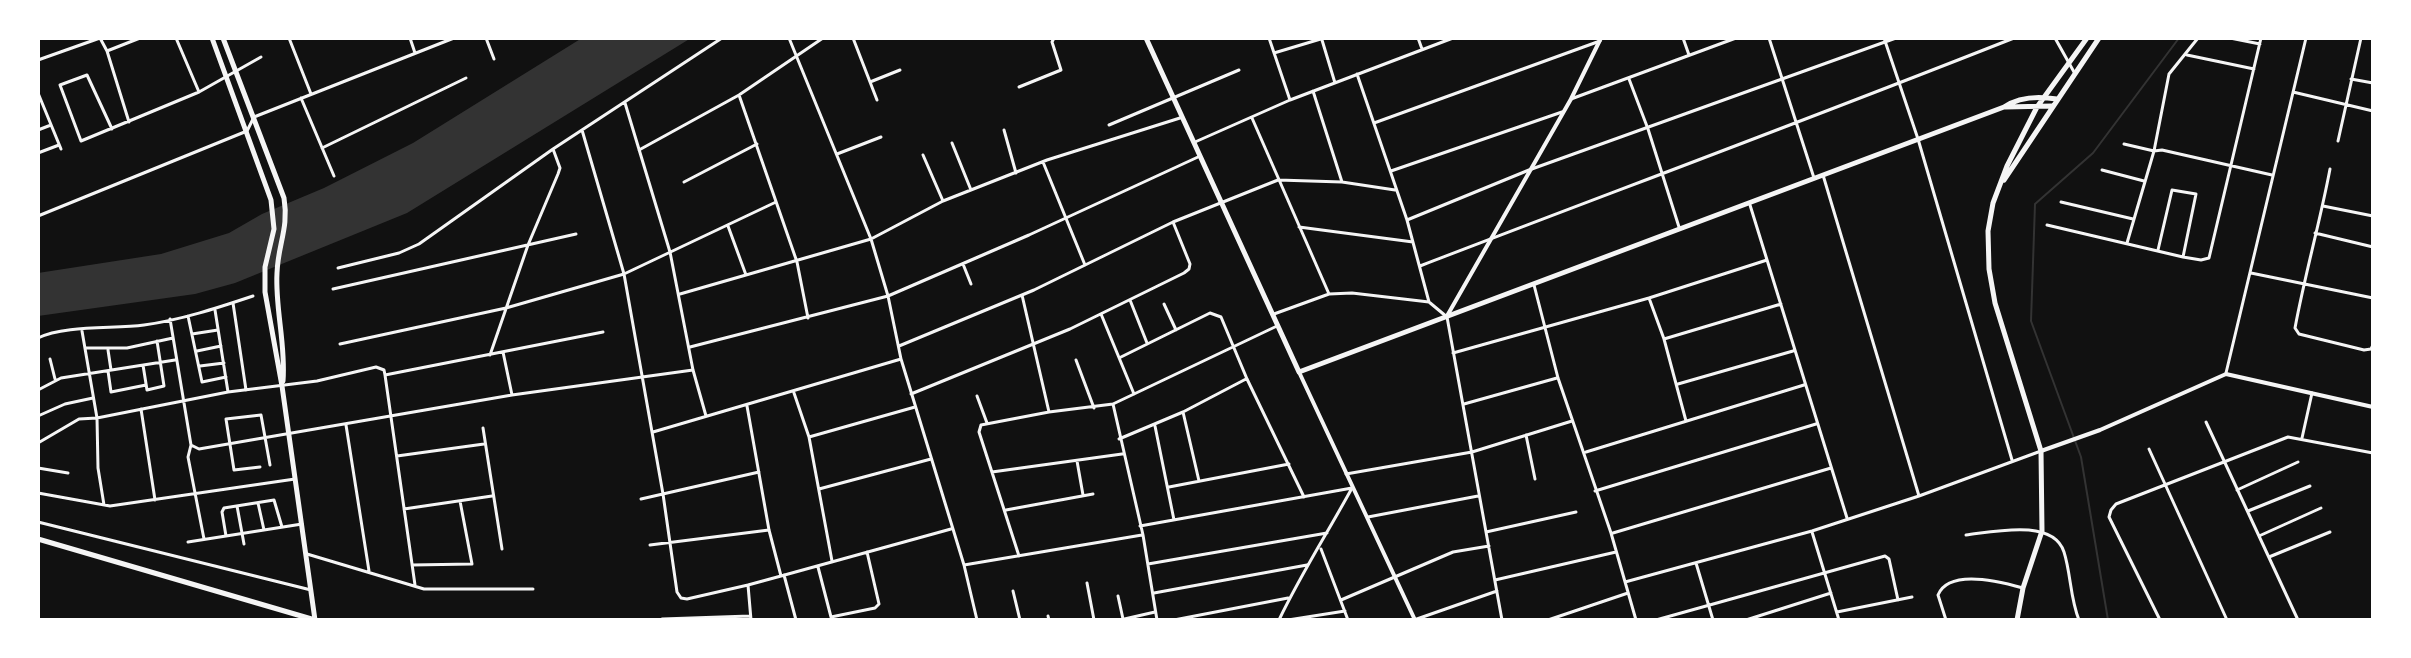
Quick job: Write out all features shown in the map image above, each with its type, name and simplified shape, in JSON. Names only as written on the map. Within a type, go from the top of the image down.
[{"type":"main road","points":[[38,539],[315,620],[282,386],[265,292],[265,267],[274,229],[271,200],[212,38]]},
{"type":"main road","points":[[223,38],[284,198],[287,218],[278,264],[285,361],[282,386]]},
{"type":"main road","points":[[1146,38],[1299,372],[1750,205],[2012,102],[2043,97],[2057,99]]},
{"type":"main road","points":[[2017,620],[2023,588],[2042,531],[2041,451],[1995,303],[1989,269],[1989,217],[2007,166],[2037,107],[2087,38]]},
{"type":"main road","points":[[2003,181],[2099,38]]},
{"type":"main road","points":[[2004,107],[2052,106]]},
{"type":"street","points":[[38,60],[100,38],[129,122]]},
{"type":"street","points":[[107,51],[140,38]]},
{"type":"street","points":[[176,38],[199,92]]},
{"type":"street","points":[[289,38],[311,94]]},
{"type":"street","points":[[410,38],[415,53]]},
{"type":"street","points":[[38,216],[247,131],[254,117],[454,38]]},
{"type":"street","points":[[486,38],[494,59]]},
{"type":"street","points":[[338,268],[399,253],[419,244],[553,149],[722,38]]},
{"type":"street","points":[[789,38],[871,239],[888,296],[901,359],[964,565],[977,620]]},
{"type":"street","points":[[639,150],[739,95],[823,38]]},
{"type":"street","points":[[853,38],[877,100]]},
{"type":"street","points":[[1019,87],[1061,70],[1053,38]]},
{"type":"street","points":[[1269,38],[1290,100]]},
{"type":"street","points":[[1274,53],[1322,38],[1335,83]]},
{"type":"street","points":[[1418,38],[1422,49]]},
{"type":"street","points":[[1195,142],[1290,100],[1453,38]]},
{"type":"street","points":[[1683,38],[1689,55]]},
{"type":"street","points":[[1571,99],[1736,38]]},
{"type":"street","points":[[1769,38],[1814,178]]},
{"type":"street","points":[[1407,220],[1529,170],[1896,38]]},
{"type":"street","points":[[1420,266],[1797,124],[2014,38]]},
{"type":"street","points":[[2055,38],[2074,72]]},
{"type":"street","points":[[2127,243],[2154,151],[2169,74],[2198,38]]},
{"type":"street","points":[[2230,38],[2260,44]]},
{"type":"street","points":[[2047,225],[2183,257],[2201,260],[2211,256],[2261,38]]},
{"type":"street","points":[[2226,374],[2306,38]]},
{"type":"street","points":[[2338,141],[2361,38]]},
{"type":"street","points":[[1502,620],[1447,317],[1571,99],[1600,39]]},
{"type":"street","points":[[1374,123],[1600,39]]},
{"type":"street","points":[[1885,40],[1918,139],[2012,460]]},
{"type":"street","points":[[2185,55],[2254,69]]},
{"type":"street","points":[[112,129],[87,75],[60,85],[81,141],[112,129],[129,122],[199,92],[261,57]]},
{"type":"street","points":[[870,82],[900,70]]},
{"type":"street","points":[[1109,125],[1239,70]]},
{"type":"street","points":[[1357,74],[1407,220],[1429,302]]},
{"type":"street","points":[[322,148],[466,78]]},
{"type":"street","points":[[1629,79],[1680,231]]},
{"type":"street","points":[[2351,79],[2373,83]]},
{"type":"street","points":[[1313,91],[1342,182]]},
{"type":"street","points":[[2293,92],[2373,111]]},
{"type":"street","points":[[38,93],[60,147],[38,153]]},
{"type":"street","points":[[739,95],[797,262],[808,318]]},
{"type":"street","points":[[301,98],[334,176]]},
{"type":"street","points":[[625,102],[670,252],[693,370],[706,416]]},
{"type":"street","points":[[1391,171],[1562,112]]},
{"type":"street","points":[[680,294],[871,239],[943,201],[971,190],[1043,162],[1184,117]]},
{"type":"street","points":[[1252,117],[1329,294]]},
{"type":"street","points":[[38,130],[51,125]]},
{"type":"street","points":[[582,130],[624,274],[644,376],[677,592],[681,598],[748,585],[951,529]]},
{"type":"street","points":[[1004,130],[1016,173]]},
{"type":"street","points":[[837,154],[881,137]]},
{"type":"street","points":[[952,143],[971,190]]},
{"type":"street","points":[[684,182],[757,144]]},
{"type":"street","points":[[2124,144],[2273,176]]},
{"type":"street","points":[[490,355],[528,245],[560,168],[553,149]]},
{"type":"street","points":[[923,155],[943,201]]},
{"type":"street","points":[[690,347],[888,296],[1201,156]]},
{"type":"street","points":[[1043,162],[1085,265]]},
{"type":"street","points":[[2330,169],[2295,328],[2299,334],[2367,351],[2373,345]]},
{"type":"street","points":[[2102,170],[2144,181]]},
{"type":"street","points":[[1823,175],[1919,496]]},
{"type":"street","points":[[899,346],[1022,295],[1173,222],[1278,180],[1342,182],[1395,190]]},
{"type":"street","points":[[2158,250],[2172,191],[2196,194],[2183,257]]},
{"type":"street","points":[[340,344],[506,308],[624,274],[776,202]]},
{"type":"street","points":[[2061,202],[2133,219]]},
{"type":"street","points":[[1750,205],[1847,519]]},
{"type":"street","points":[[2323,206],[2373,216]]},
{"type":"street","points":[[911,394],[1101,314],[1189,269],[1190,264],[1173,222]]},
{"type":"street","points":[[728,226],[746,275]]},
{"type":"street","points":[[1299,227],[1413,242]]},
{"type":"street","points":[[2315,233],[2373,247]]},
{"type":"street","points":[[333,289],[576,234]]},
{"type":"street","points":[[1453,353],[1649,298],[1767,260]]},
{"type":"street","points":[[963,264],[971,284]]},
{"type":"street","points":[[2251,273],[2373,298]]},
{"type":"street","points":[[1534,285],[1558,378],[1611,533],[1636,620]]},
{"type":"street","points":[[1274,314],[1329,294],[1352,293],[1429,302],[1447,317]]},
{"type":"street","points":[[1022,295],[1049,412]]},
{"type":"street","points":[[38,338],[54,332],[146,325],[215,310],[253,296]]},
{"type":"street","points":[[1649,298],[1664,339],[1686,421]]},
{"type":"street","points":[[1130,300],[1147,343]]},
{"type":"street","points":[[233,303],[246,390]]},
{"type":"street","points":[[1164,304],[1176,330]]},
{"type":"street","points":[[1664,339],[1781,304]]},
{"type":"street","points":[[215,310],[228,392]]},
{"type":"street","points":[[1121,357],[1210,313],[1217,313],[1235,345],[1247,379],[1304,497]]},
{"type":"street","points":[[1101,314],[1134,394]]},
{"type":"street","points":[[188,316],[202,382],[226,377]]},
{"type":"street","points":[[170,319],[191,445],[188,457],[204,539]]},
{"type":"street","points":[[1019,556],[979,432],[981,425],[1113,404],[1277,326]]},
{"type":"street","points":[[82,330],[97,418],[98,468],[104,505]]},
{"type":"street","points":[[192,334],[218,330]]},
{"type":"street","points":[[385,375],[603,332]]},
{"type":"street","points":[[85,348],[127,348],[173,338]]},
{"type":"street","points":[[143,365],[147,390],[164,386],[157,341]]},
{"type":"street","points":[[195,351],[221,346]]},
{"type":"street","points":[[108,348],[111,392],[146,385]]},
{"type":"street","points":[[1677,385],[1793,351]]},
{"type":"street","points":[[503,352],[512,395]]},
{"type":"street","points":[[50,359],[55,380]]},
{"type":"street","points":[[653,432],[901,359]]},
{"type":"street","points":[[38,390],[55,380],[175,360]]},
{"type":"street","points":[[1076,360],[1094,408]]},
{"type":"street","points":[[198,366],[224,363]]},
{"type":"street","points":[[38,443],[79,419],[228,392],[317,381],[381,367],[385,375],[415,587]]},
{"type":"street","points":[[191,445],[199,449],[391,415],[474,404],[512,395],[693,370]]},
{"type":"street","points":[[1299,372],[1415,620],[1497,591]]},
{"type":"street","points":[[1625,582],[1812,531],[1919,496],[2084,436],[2226,374],[2373,407]]},
{"type":"street","points":[[1464,404],[1558,378]]},
{"type":"street","points":[[1119,439],[1183,412],[1247,379]]},
{"type":"street","points":[[1584,452],[1804,385]]},
{"type":"street","points":[[794,392],[809,437],[832,561]]},
{"type":"street","points":[[2302,438],[2312,393]]},
{"type":"street","points":[[977,396],[987,423]]},
{"type":"street","points":[[38,416],[65,404],[93,398]]},
{"type":"street","points":[[1113,404],[1143,535],[1157,620]]},
{"type":"street","points":[[747,406],[769,530],[796,620]]},
{"type":"street","points":[[809,437],[915,407]]},
{"type":"street","points":[[141,408],[155,500]]},
{"type":"street","points":[[1183,412],[1199,481]]},
{"type":"street","points":[[260,467],[234,470],[226,419],[261,415],[270,465]]},
{"type":"street","points":[[1346,474],[1472,452],[1573,420]]},
{"type":"street","points":[[2206,422],[2298,620]]},
{"type":"street","points":[[345,424],[369,571]]},
{"type":"street","points":[[1595,491],[1816,424]]},
{"type":"street","points":[[1154,425],[1174,520]]},
{"type":"street","points":[[483,428],[502,549]]},
{"type":"street","points":[[1526,435],[1535,479]]},
{"type":"street","points":[[2160,620],[2109,517],[2116,504],[2283,438],[2302,438],[2373,453]]},
{"type":"street","points":[[397,456],[484,443]]},
{"type":"street","points":[[2149,449],[2227,620]]},
{"type":"street","points":[[992,472],[1122,454]]},
{"type":"street","points":[[818,489],[931,459]]},
{"type":"street","points":[[1077,461],[1083,495]]},
{"type":"street","points":[[2237,490],[2298,462]]},
{"type":"street","points":[[1169,487],[1289,464]]},
{"type":"street","points":[[38,468],[68,473]]},
{"type":"street","points":[[1611,533],[1831,468]]},
{"type":"street","points":[[641,499],[759,472]]},
{"type":"street","points":[[38,493],[104,505],[295,479]]},
{"type":"street","points":[[2248,511],[2310,486]]},
{"type":"street","points":[[1140,526],[1352,488]]},
{"type":"street","points":[[1279,620],[1352,488]]},
{"type":"street","points":[[1004,510],[1093,494]]},
{"type":"street","points":[[404,509],[493,495]]},
{"type":"street","points":[[1366,517],[1478,496]]},
{"type":"street","points":[[412,565],[472,564],[460,501]]},
{"type":"street","points":[[226,536],[222,509],[237,506],[276,502],[282,527]]},
{"type":"street","points":[[258,503],[264,530]]},
{"type":"street","points":[[237,506],[244,544]]},
{"type":"street","points":[[2259,536],[2321,508]]},
{"type":"street","points":[[1486,532],[1576,512]]},
{"type":"street","points":[[38,522],[311,590]]},
{"type":"street","points":[[188,542],[302,524]]},
{"type":"street","points":[[650,545],[769,530]]},
{"type":"street","points":[[1966,535],[2010,530],[2042,531],[2056,538],[2064,552],[2079,620]]},
{"type":"street","points":[[1812,531],[1839,620]]},
{"type":"street","points":[[2269,557],[2330,532]]},
{"type":"street","points":[[1148,564],[1327,533]]},
{"type":"street","points":[[964,565],[1143,535]]},
{"type":"street","points":[[1341,600],[1453,552],[1489,546]]},
{"type":"street","points":[[1320,547],[1348,620]]},
{"type":"street","points":[[818,565],[832,618],[878,606],[867,552]]},
{"type":"street","points":[[1495,580],[1616,552]]},
{"type":"street","points":[[307,554],[433,590],[533,589]]},
{"type":"street","points":[[1656,620],[1887,556],[1898,600]]},
{"type":"street","points":[[1696,563],[1713,620]]},
{"type":"street","points":[[1154,593],[1307,565]]},
{"type":"street","points":[[1946,620],[1938,595],[1946,585],[1973,579],[1993,579],[2023,588]]},
{"type":"street","points":[[1087,583],[1094,620]]},
{"type":"street","points":[[662,619],[750,618],[748,585]]},
{"type":"street","points":[[1013,591],[1020,620]]},
{"type":"street","points":[[1548,620],[1628,593]]},
{"type":"street","points":[[1746,620],[1831,593]]},
{"type":"street","points":[[1118,596],[1122,620],[1155,612]]},
{"type":"street","points":[[1837,612],[1912,597]]},
{"type":"street","points":[[1174,620],[1290,598]]},
{"type":"street","points":[[1288,620],[1345,611]]},
{"type":"shaded area","points":[[582,38],[691,38],[407,213],[235,283],[195,294],[38,316],[38,273],[161,254],[229,233],[262,214],[324,188],[413,143]]},
{"type":"waterway","points":[[2108,620],[2081,457],[2031,321],[2035,204],[2093,153],[2179,38]]}]
